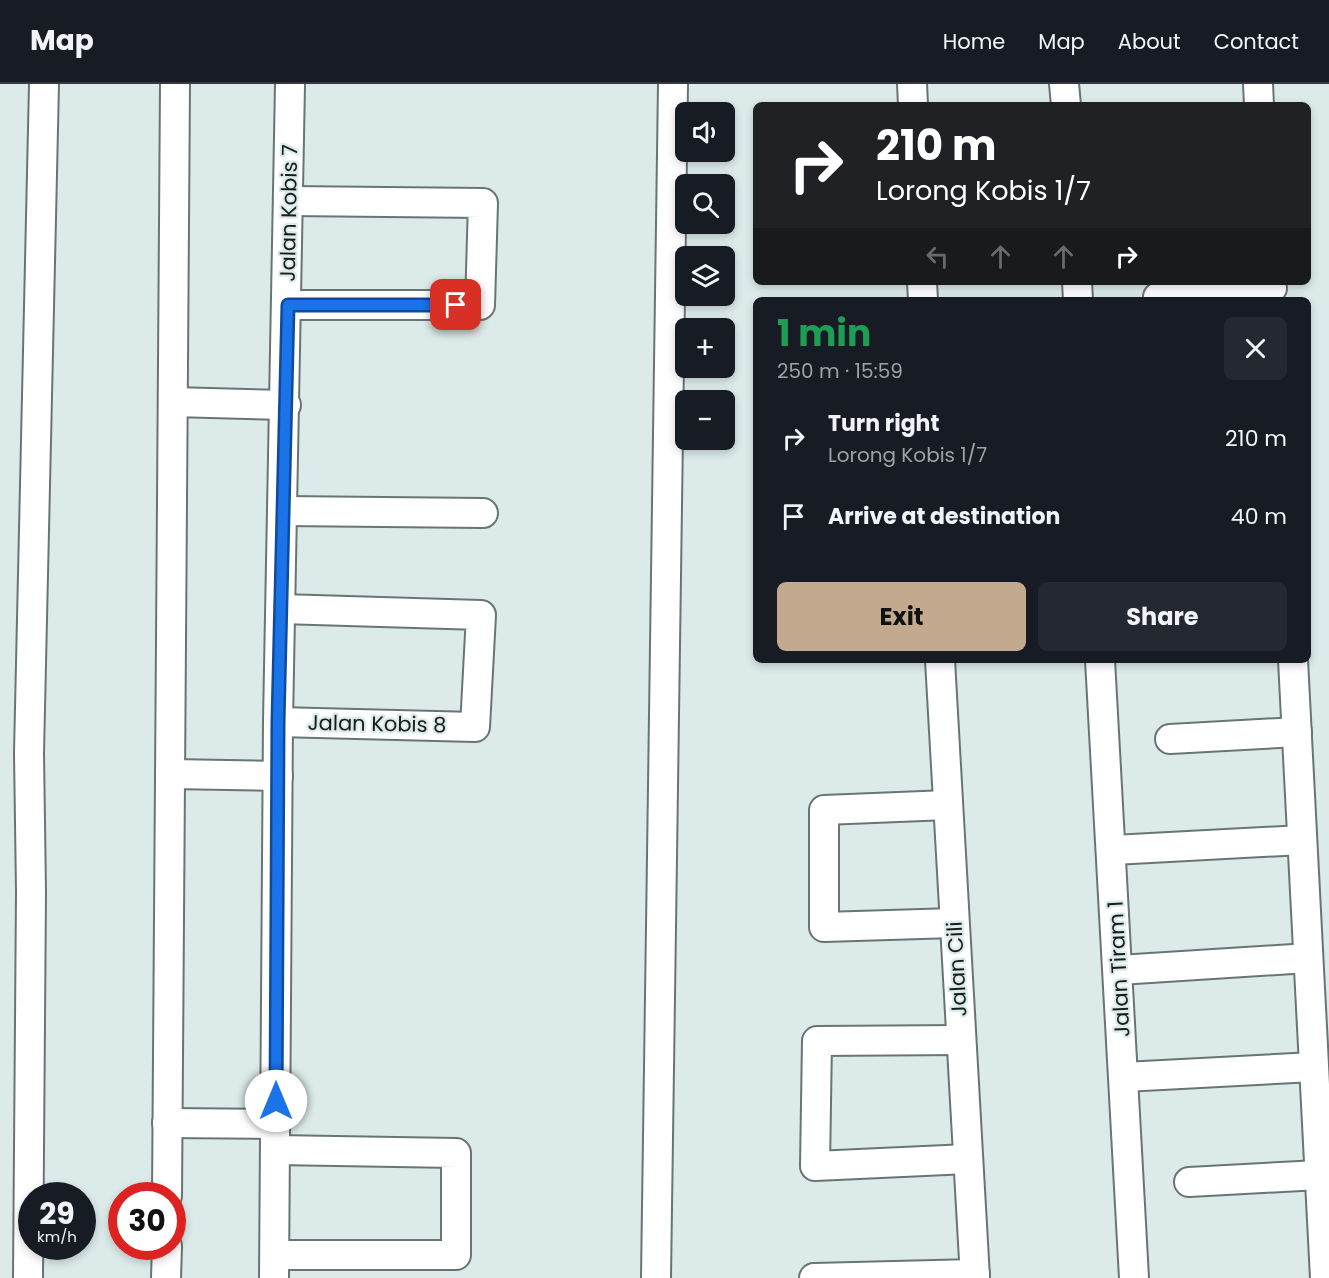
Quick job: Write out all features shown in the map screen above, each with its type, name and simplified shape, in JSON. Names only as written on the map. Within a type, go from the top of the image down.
[{"type":"street","points":[[28,1278],[31,904],[28,753],[44,84]]},
{"type":"street","points":[[167,1182],[175,84]]},
{"type":"street","name":"Jalan Kobis 7","points":[[274,1266],[278,722],[288,305],[290,84]]},
{"type":"street","points":[[656,1278],[673,84]]},
{"type":"street","points":[[912,84],[913,102]]},
{"type":"street","points":[[1064,84],[1066,102]]},
{"type":"street","points":[[1258,84],[1259,102]]},
{"type":"street","points":[[288,305],[480,305],[483,203],[289,201]]},
{"type":"street","points":[[1158,297],[1272,290]]},
{"type":"street","points":[[172,402],[286,405]]},
{"type":"street","points":[[283,511],[483,513]]},
{"type":"street","name":"Jalan Kobis 8","points":[[278,722],[475,726],[481,615],[281,609]]},
{"type":"street","name":"Jalan Cili","points":[[940,663],[975,1276]]},
{"type":"street","name":"Jalan Tiram 1","points":[[1100,663],[1113,850],[1134,1278]]},
{"type":"street","points":[[1293,663],[1325,1278]]},
{"type":"street","points":[[1170,739],[1297,732]]},
{"type":"street","points":[[170,774],[278,776]]},
{"type":"street","points":[[948,806],[824,810],[824,927],[954,923]]},
{"type":"street","points":[[1113,850],[1302,840]]},
{"type":"street","points":[[1119,970],[1308,958]]},
{"type":"street","points":[[961,1040],[817,1041],[815,1166],[968,1159]]},
{"type":"street","points":[[1124,1077],[1314,1067]]},
{"type":"street","points":[[167,1123],[275,1137],[456,1153],[456,1255],[274,1266]]},
{"type":"street","points":[[1189,1182],[1319,1175]]},
{"type":"street","points":[[166,1260],[166,1278]]},
{"type":"street","points":[[814,1277],[975,1276]]},
{"type":"route","points":[[276,1101],[278,722],[288,305],[456,305]]}]
